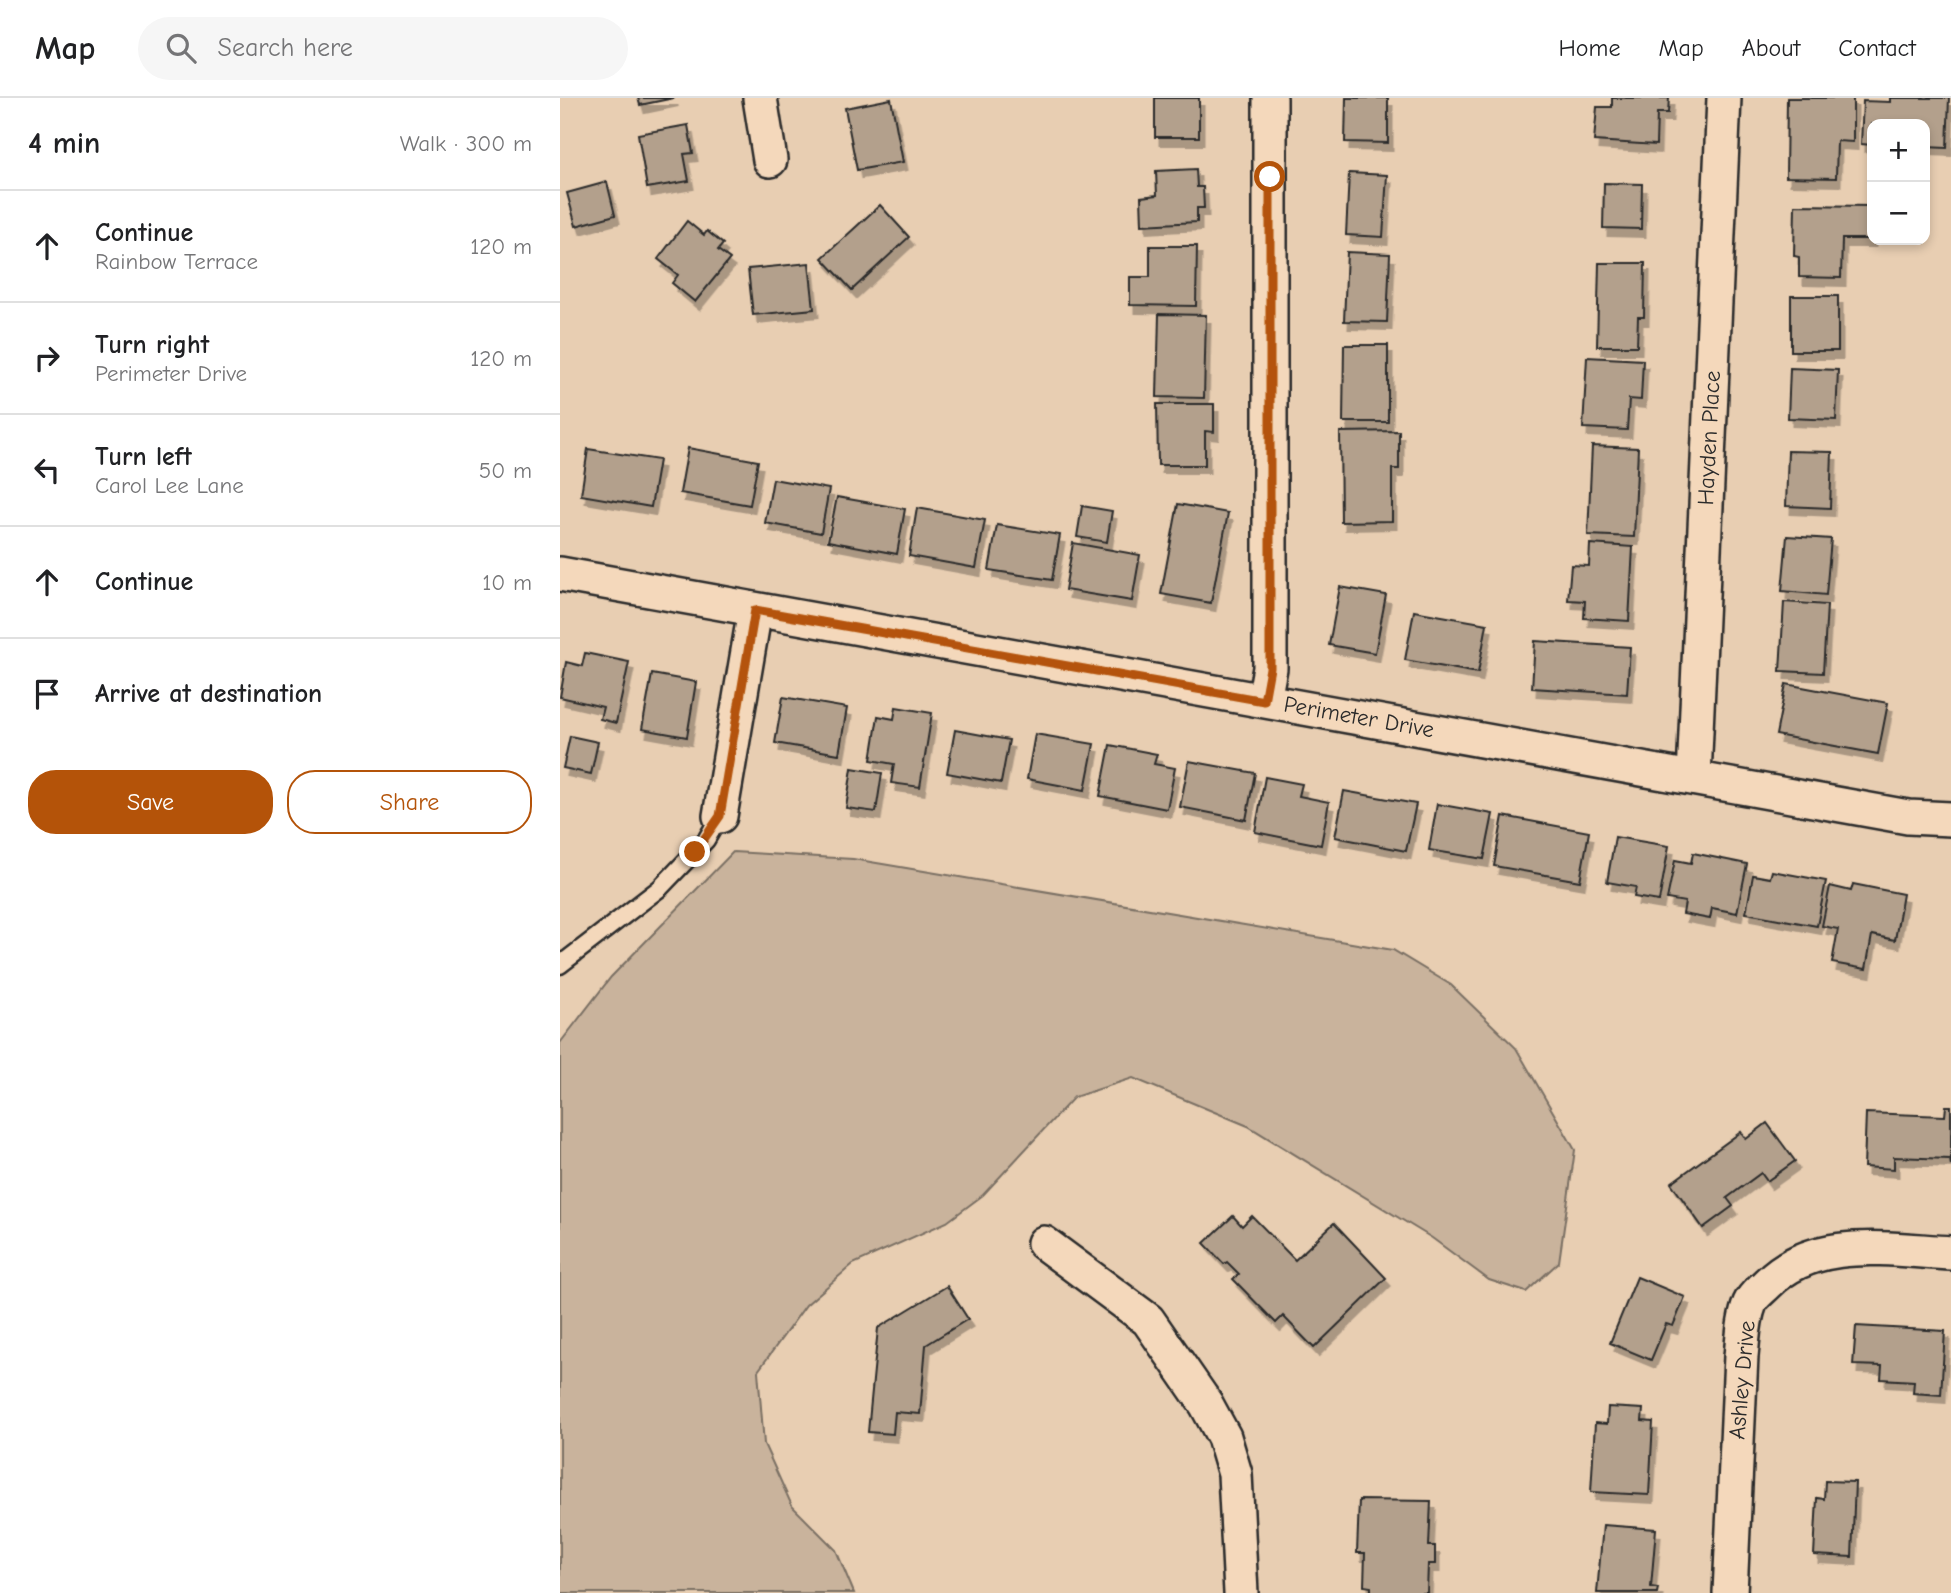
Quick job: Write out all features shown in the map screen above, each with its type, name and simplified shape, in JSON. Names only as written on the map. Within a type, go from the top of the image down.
[{"type":"street","points":[[760,98],[770,160]]},
{"type":"street","points":[[1264,701],[1270,668],[1270,98]]},
{"type":"street","name":"Hayden Place","points":[[1694,778],[1724,98]]},
{"type":"street","name":"Perimeter Drive","points":[[560,574],[1908,817],[1951,819]]},
{"type":"street","points":[[720,816],[755,610]]},
{"type":"street","points":[[1044,1243],[1149,1320],[1206,1404],[1224,1437],[1235,1474],[1241,1593]]},
{"type":"street","name":"Ashley Drive","points":[[1730,1593],[1741,1356],[1745,1320],[1751,1300],[1782,1269],[1803,1258],[1831,1251],[1865,1249],[1951,1253]]},
{"type":"lane","points":[[560,965],[660,888],[706,840],[720,816]]},
{"type":"shaded area","points":[[733,852],[853,859],[1393,950],[1451,985],[1516,1048],[1575,1150],[1559,1262],[1526,1292],[1489,1280],[1432,1238],[1248,1126],[1133,1078],[1074,1097],[983,1195],[947,1222],[853,1264],[806,1305],[758,1371],[764,1444],[792,1506],[836,1550],[854,1593],[560,1593],[560,1043],[611,977]]},
{"type":"building","points":[[638,98],[674,98],[640,105]]},
{"type":"building","points":[[1155,98],[1199,98],[1199,137],[1155,137]]},
{"type":"building","points":[[1346,98],[1388,98],[1388,143],[1345,142]]},
{"type":"building","points":[[1612,98],[1669,98],[1668,113],[1657,113],[1656,145],[1594,141],[1597,107],[1612,107]]},
{"type":"building","points":[[1787,98],[1853,98],[1853,142],[1837,141],[1836,178],[1786,177]]},
{"type":"building","points":[[1890,98],[1949,98],[1947,148],[1930,147],[1930,119],[1867,119],[1867,145],[1861,144],[1863,101],[1890,102]]},
{"type":"building","points":[[891,99],[903,162],[857,170],[845,108]]},
{"type":"building","points":[[688,125],[693,153],[684,154],[689,181],[647,188],[638,134]]},
{"type":"building","points":[[1196,169],[1197,187],[1203,187],[1204,208],[1197,208],[1197,222],[1142,225],[1141,197],[1157,195],[1156,171]]},
{"type":"building","points":[[1349,173],[1387,175],[1383,237],[1346,235]]},
{"type":"building","points":[[607,182],[615,215],[576,226],[567,193]]},
{"type":"building","points":[[1604,183],[1642,184],[1641,229],[1603,228]]},
{"type":"building","points":[[880,205],[909,237],[852,290],[822,258]]},
{"type":"building","points":[[1795,205],[1867,206],[1867,239],[1842,239],[1841,278],[1799,277],[1799,257],[1794,256]]},
{"type":"building","points":[[687,221],[704,235],[707,231],[723,244],[718,250],[730,259],[695,302],[672,283],[678,275],[658,259]]},
{"type":"building","points":[[1150,246],[1197,246],[1196,306],[1130,305],[1130,277],[1150,277]]},
{"type":"building","points":[[1347,252],[1390,254],[1387,322],[1344,321]]},
{"type":"building","points":[[809,263],[814,309],[753,315],[748,269]]},
{"type":"building","points":[[1599,263],[1645,263],[1644,317],[1638,317],[1637,346],[1597,346]]},
{"type":"building","points":[[1791,296],[1838,296],[1838,351],[1791,351]]},
{"type":"building","points":[[1159,314],[1206,315],[1204,398],[1157,397]]},
{"type":"building","points":[[1344,345],[1388,345],[1388,422],[1343,422]]},
{"type":"building","points":[[1587,357],[1643,360],[1641,400],[1629,399],[1627,430],[1583,428]]},
{"type":"building","points":[[1790,368],[1838,370],[1836,420],[1788,418]]},
{"type":"building","points":[[1157,404],[1214,404],[1214,432],[1205,431],[1205,465],[1158,465]]},
{"type":"building","points":[[1399,431],[1399,469],[1392,469],[1392,521],[1341,522],[1340,432]]},
{"type":"building","points":[[1592,446],[1638,448],[1634,537],[1588,535]]},
{"type":"building","points":[[688,448],[758,461],[750,505],[680,493]]},
{"type":"building","points":[[588,449],[659,460],[651,507],[581,495]]},
{"type":"building","points":[[1788,451],[1832,452],[1830,508],[1786,506]]},
{"type":"building","points":[[773,479],[829,489],[821,533],[765,523]]},
{"type":"building","points":[[837,497],[905,509],[897,554],[828,541]]},
{"type":"building","points":[[1178,504],[1228,513],[1211,603],[1161,594]]},
{"type":"building","points":[[1082,506],[1112,511],[1107,542],[1077,537]]},
{"type":"building","points":[[917,508],[985,520],[976,568],[909,556]]},
{"type":"building","points":[[997,525],[1060,535],[1052,580],[989,570]]},
{"type":"building","points":[[1787,536],[1831,539],[1826,595],[1782,591]]},
{"type":"building","points":[[1073,543],[1140,555],[1132,601],[1065,590]]},
{"type":"building","points":[[1590,544],[1633,547],[1629,621],[1584,618],[1585,601],[1568,600],[1571,565],[1589,566]]},
{"type":"building","points":[[1340,587],[1386,595],[1375,653],[1329,645]]},
{"type":"building","points":[[1784,602],[1827,605],[1823,673],[1780,671]]},
{"type":"building","points":[[1414,611],[1487,624],[1478,673],[1405,660]]},
{"type":"building","points":[[1535,641],[1630,647],[1627,694],[1532,688]]},
{"type":"building","points":[[585,653],[629,662],[616,723],[600,719],[603,707],[560,697],[566,662],[582,666]]},
{"type":"building","points":[[652,674],[696,682],[687,737],[642,729]]},
{"type":"building","points":[[1786,684],[1888,703],[1878,754],[1776,735]]},
{"type":"building","points":[[783,697],[847,708],[839,754],[775,743]]},
{"type":"building","points":[[896,707],[932,713],[920,787],[891,783],[894,764],[871,760],[878,716],[894,719]]},
{"type":"building","points":[[955,730],[1009,740],[1001,783],[947,773]]},
{"type":"building","points":[[1035,734],[1094,744],[1085,790],[1027,779]]},
{"type":"building","points":[[570,736],[598,742],[591,774],[563,768]]},
{"type":"building","points":[[1110,745],[1157,754],[1154,764],[1175,768],[1167,809],[1100,796]]},
{"type":"building","points":[[1189,761],[1255,773],[1246,820],[1180,807]]},
{"type":"building","points":[[852,768],[882,773],[876,812],[846,808]]},
{"type":"building","points":[[1265,777],[1302,784],[1299,796],[1329,802],[1321,845],[1255,832]]},
{"type":"building","points":[[1344,791],[1416,804],[1406,851],[1335,837]]},
{"type":"building","points":[[1437,804],[1493,814],[1484,859],[1429,850]]},
{"type":"building","points":[[1503,816],[1589,832],[1580,881],[1494,866]]},
{"type":"building","points":[[1615,837],[1669,846],[1659,901],[1634,897],[1636,887],[1607,882]]},
{"type":"building","points":[[1693,853],[1747,864],[1737,913],[1712,908],[1710,919],[1683,914],[1685,902],[1667,899],[1675,860],[1691,863]]},
{"type":"building","points":[[1772,871],[1826,881],[1817,926],[1746,913],[1753,875],[1770,878]]},
{"type":"building","points":[[1853,884],[1903,894],[1895,940],[1872,935],[1866,969],[1832,963],[1838,929],[1822,926],[1830,886],[1851,891]]},
{"type":"building","points":[[1946,1106],[1951,1106],[1951,1166],[1950,1159],[1894,1157],[1894,1169],[1864,1167],[1866,1113],[1945,1116]]},
{"type":"building","points":[[1767,1123],[1795,1161],[1767,1181],[1761,1173],[1727,1198],[1733,1206],[1703,1228],[1671,1183],[1741,1132],[1746,1139]]},
{"type":"building","points":[[1233,1216],[1242,1226],[1252,1216],[1295,1260],[1334,1223],[1386,1278],[1314,1348],[1283,1316],[1276,1323],[1233,1279],[1239,1274],[1227,1262],[1224,1264],[1204,1243]]},
{"type":"building","points":[[1637,1277],[1685,1297],[1673,1326],[1666,1324],[1651,1360],[1610,1343]]},
{"type":"building","points":[[947,1286],[968,1319],[926,1345],[920,1414],[895,1412],[893,1434],[868,1432],[878,1328]]},
{"type":"building","points":[[1856,1326],[1945,1331],[1941,1395],[1913,1393],[1914,1381],[1881,1379],[1882,1366],[1853,1365]]},
{"type":"building","points":[[1608,1407],[1643,1409],[1642,1421],[1653,1422],[1649,1495],[1591,1492],[1595,1423],[1607,1424]]},
{"type":"building","points":[[1825,1481],[1855,1482],[1852,1557],[1814,1555],[1817,1498],[1824,1499]]},
{"type":"building","points":[[1359,1500],[1431,1501],[1429,1546],[1435,1546],[1435,1564],[1428,1564],[1427,1593],[1371,1593],[1371,1587],[1364,1586],[1365,1553],[1357,1553]]},
{"type":"building","points":[[1603,1525],[1656,1529],[1651,1587],[1658,1588],[1657,1593],[1597,1593]]},
{"type":"route","points":[[695,852],[706,840],[720,816],[755,610],[1264,701],[1270,668],[1270,177]]}]
